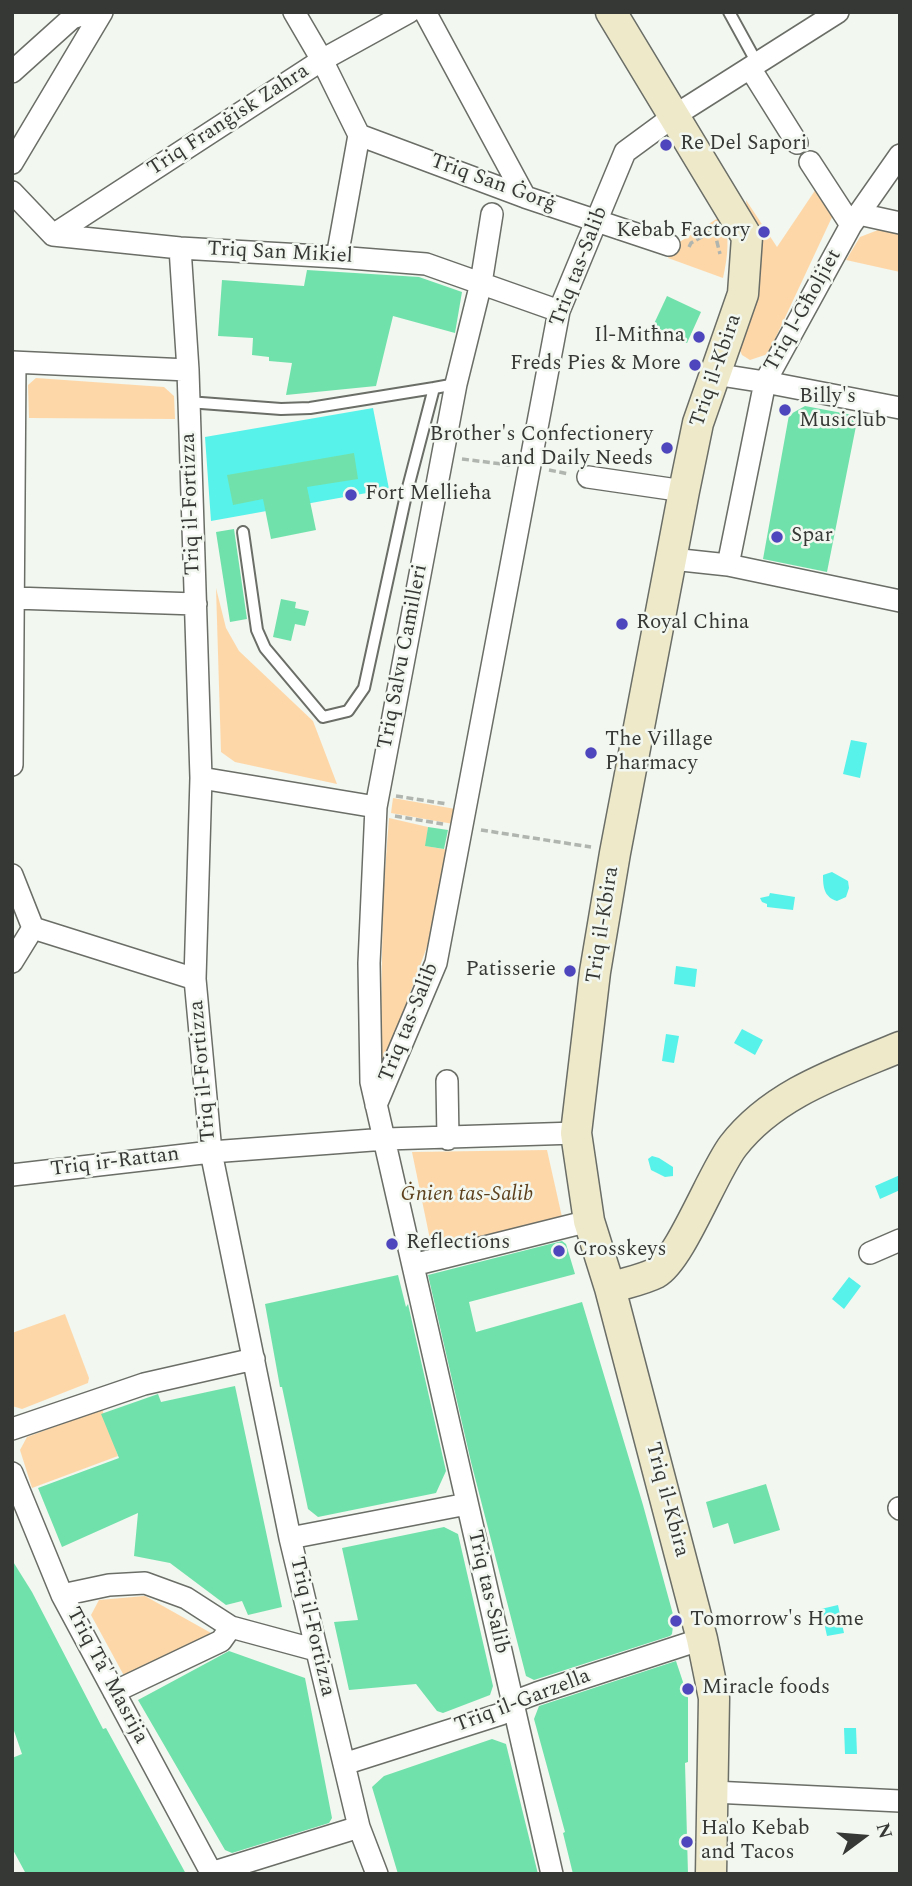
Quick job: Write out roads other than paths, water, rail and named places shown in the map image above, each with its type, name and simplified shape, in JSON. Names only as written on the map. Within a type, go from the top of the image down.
[{"type":"main road","name":"Triq il-Kbira","points":[[611,12],[747,237],[743,294],[698,423],[672,559],[606,850],[576,1133],[589,1221],[610,1288],[702,1639],[714,1698],[711,1874]]},
{"type":"main road","points":[[610,1288],[658,1272],[673,1256],[733,1147],[775,1105],[814,1083],[900,1047]]},
{"type":"street","points":[[12,163],[102,12]]},
{"type":"street","points":[[294,12],[322,60],[359,135],[337,257]]},
{"type":"street","name":"Triq Franġisk Zahra","points":[[53,235],[322,60],[409,12]]},
{"type":"street","points":[[425,12],[525,197]]},
{"type":"street","name":"Triq tas-Salib","points":[[552,1874],[386,1139],[376,1105],[436,963],[559,311],[625,152],[674,116],[838,12]]},
{"type":"street","points":[[12,72],[77,14]]},
{"type":"street","points":[[754,66],[797,143]]},
{"type":"street","name":"Triq San Ġorġ","points":[[359,135],[525,197],[669,245]]},
{"type":"street","name":"Triq l-Għoljiet","points":[[728,565],[765,382],[855,220],[900,155]]},
{"type":"street","points":[[810,162],[855,220],[900,223]]},
{"type":"street","points":[[12,192],[53,235]]},
{"type":"street","name":"Triq Salvu Camilleri","points":[[376,1105],[372,1082],[369,963],[377,805],[456,384],[481,283],[492,214]]},
{"type":"street","name":"Triq San Mikiel","points":[[53,235],[180,248],[426,264],[559,311]]},
{"type":"street","name":"Triq il-Fortizza","points":[[180,248],[188,370],[201,778],[195,979],[211,1152],[290,1538],[359,1827],[377,1874]]},
{"type":"street","points":[[12,765],[13,363],[188,370]]},
{"type":"street","points":[[714,374],[900,408]]},
{"type":"street","points":[[588,477],[684,491]]},
{"type":"street","points":[[672,559],[728,565],[900,601]]},
{"type":"street","points":[[14,598],[196,604]]},
{"type":"street","points":[[201,778],[377,805]]},
{"type":"street","points":[[12,875],[33,928]]},
{"type":"street","points":[[33,928],[195,979]]},
{"type":"street","points":[[12,962],[33,928]]},
{"type":"street","points":[[447,1081],[448,1139]]},
{"type":"street","name":"Triq ir-Rattan","points":[[12,1175],[211,1152],[386,1139],[576,1133]]},
{"type":"street","points":[[413,1265],[589,1221]]},
{"type":"street","points":[[870,1253],[900,1240]]},
{"type":"street","points":[[12,1429],[144,1384],[254,1359]]},
{"type":"street","name":"Triq Ta' Masrija","points":[[12,1473],[62,1595],[211,1873]]},
{"type":"street","points":[[290,1538],[467,1504]]},
{"type":"street","points":[[62,1595],[109,1586],[145,1583],[186,1598],[231,1627],[316,1650]]},
{"type":"street","points":[[114,1692],[221,1641],[231,1627]]},
{"type":"street","name":"Triq il-Garzella","points":[[344,1764],[501,1714],[513,1702],[702,1639]]},
{"type":"street","points":[[713,1792],[900,1801]]},
{"type":"street","points":[[211,1873],[359,1827]]},
{"type":"lane","points":[[729,12],[754,66]]},
{"type":"lane","points":[[188,402],[281,409],[310,408],[456,384]]},
{"type":"lane","points":[[243,532],[257,630],[265,648],[323,717],[348,711],[364,688],[434,388]]},
{"type":"water","points":[[373,408],[389,489],[211,521],[205,437]]},
{"type":"water","points":[[851,740],[867,743],[860,778],[843,774]]},
{"type":"water","points":[[832,872],[848,881],[846,897],[837,901],[829,897],[824,887],[823,875]]},
{"type":"water","points":[[770,893],[795,897],[793,910],[767,907],[760,898],[769,896]]},
{"type":"water","points":[[676,966],[697,969],[695,987],[674,984]]},
{"type":"water","points":[[742,1029],[763,1040],[755,1055],[734,1043]]},
{"type":"water","points":[[666,1034],[679,1036],[674,1063],[662,1061]]},
{"type":"water","points":[[652,1156],[673,1167],[673,1176],[665,1177],[651,1170],[648,1159]]},
{"type":"water","points":[[900,1175],[900,1190],[880,1199],[875,1186]]},
{"type":"water","points":[[849,1277],[861,1286],[844,1309],[832,1299]]},
{"type":"water","points":[[838,1605],[844,1633],[827,1636],[821,1609]]},
{"type":"water","points":[[844,1728],[856,1728],[857,1754],[845,1754]]},
{"type":"place","name":"Re Del Sapori","points":[[666,145]]},
{"type":"place","name":"Kebab Factory","points":[[764,232]]},
{"type":"place","name":"Il-Mitħna","points":[[699,337]]},
{"type":"place","name":"Freds Pies & More","points":[[695,365]]},
{"type":"place","name":"Billy's Musiclub","points":[[785,410]]},
{"type":"place","name":"Brother's Confectionery and Daily Needs","points":[[667,448]]},
{"type":"place","name":"Fort Mellieħa","points":[[351,495]]},
{"type":"place","name":"Spar","points":[[777,537]]},
{"type":"place","name":"Royal China","points":[[622,624]]},
{"type":"place","name":"The Village Pharmacy","points":[[591,753]]},
{"type":"place","name":"Patisserie","points":[[570,971]]},
{"type":"place","name":"Reflections","points":[[392,1244]]},
{"type":"place","name":"Crosskeys","points":[[559,1251]]},
{"type":"place","name":"Tomorrow's Home","points":[[676,1621]]},
{"type":"place","name":"Miracle foods","points":[[688,1689]]},
{"type":"place","name":"Halo Kebab and Tacos","points":[[687,1842]]},
{"type":"park label","name":"Ġnien tas-Salib","points":[[467,1196]]}]
